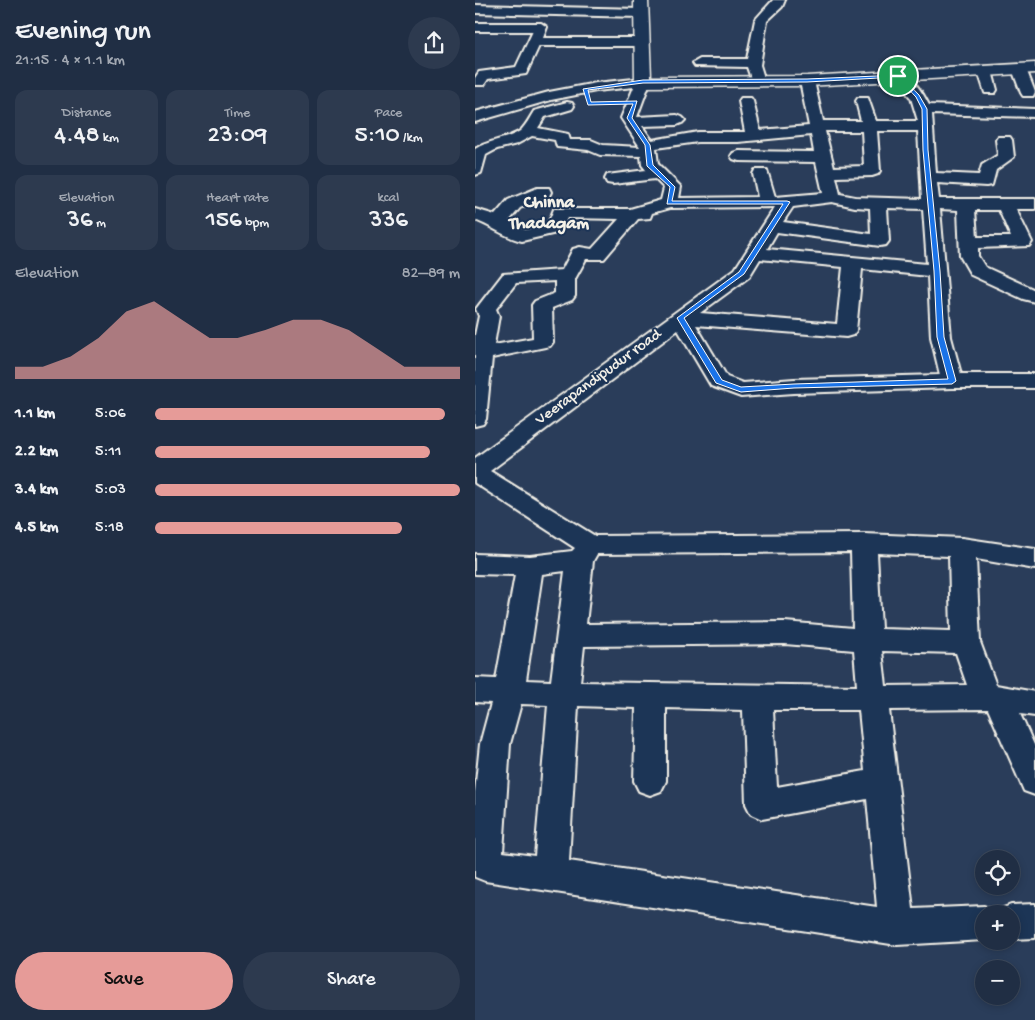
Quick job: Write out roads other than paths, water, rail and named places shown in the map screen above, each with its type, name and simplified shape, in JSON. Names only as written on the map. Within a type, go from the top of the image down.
[{"type":"main road","points":[[641,6],[643,82],[807,81],[1035,68]]},
{"type":"street","points":[[581,42],[586,16],[597,0]]},
{"type":"street","points":[[758,81],[753,63],[761,20],[778,4],[779,0]]},
{"type":"street","points":[[475,9],[586,16],[641,6]]},
{"type":"street","points":[[475,27],[545,14]]},
{"type":"street","points":[[477,82],[484,75],[521,71],[545,14]]},
{"type":"street","points":[[514,44],[642,42]]},
{"type":"street","points":[[483,62],[525,61]]},
{"type":"street","points":[[700,63],[753,63]]},
{"type":"street","points":[[1019,69],[1029,93]]},
{"type":"street","points":[[985,71],[990,90]]},
{"type":"street","points":[[898,76],[918,96],[925,117],[925,150],[937,271],[941,337],[952,381]]},
{"type":"street","points":[[807,81],[832,197]]},
{"type":"street","points":[[476,116],[487,82],[477,82]]},
{"type":"street","points":[[476,116],[549,96],[585,89],[643,82],[629,118],[648,148],[650,166],[673,187],[665,209]]},
{"type":"street","points":[[476,165],[479,153],[492,145],[511,141],[529,131],[539,114],[563,107],[585,104],[585,89]]},
{"type":"street","points":[[746,101],[753,135]]},
{"type":"street","points":[[739,156],[872,170],[869,126],[863,101]]},
{"type":"street","points":[[617,102],[636,102]]},
{"type":"street","points":[[529,131],[562,137],[563,144],[591,145],[600,150],[648,148],[699,137],[869,126],[925,117],[1035,113]]},
{"type":"street","points":[[633,122],[677,120]]},
{"type":"street","points":[[928,177],[986,181],[988,168],[1006,157],[1004,140]]},
{"type":"street","points":[[613,179],[659,174]]},
{"type":"street","points":[[761,174],[778,202]]},
{"type":"street","points":[[498,222],[514,204],[543,192]]},
{"type":"street","points":[[475,214],[498,222],[521,236],[536,234],[539,230],[555,228],[560,213],[634,213],[832,197],[855,202],[967,205],[1035,204]]},
{"type":"street","name":"Veerapandipudur road","points":[[475,471],[742,273],[772,226],[778,202]]},
{"type":"street","points":[[772,226],[880,241],[878,202]]},
{"type":"street","points":[[967,205],[969,256],[978,271],[1030,296],[1035,296]]},
{"type":"street","points":[[969,243],[1023,242],[1005,205]]},
{"type":"street","points":[[516,264],[569,275],[580,253],[597,255],[634,213]]},
{"type":"street","points":[[475,418],[479,356],[489,316],[486,309],[510,278],[516,264],[516,248],[521,236]]},
{"type":"street","points":[[755,253],[937,271]]},
{"type":"street","points":[[681,318],[846,331],[853,263]]},
{"type":"street","points":[[479,356],[543,342],[542,306],[565,296],[565,275]]},
{"type":"street","points":[[475,296],[495,297]]},
{"type":"street","points":[[681,318],[719,381],[741,390],[794,386],[952,381],[1035,381]]},
{"type":"street","points":[[475,471],[585,552]]},
{"type":"street","points":[[864,542],[867,640],[897,926]]},
{"type":"street","points":[[475,564],[530,566],[585,552],[864,542],[961,547],[1035,559]]},
{"type":"street","points":[[961,547],[966,642],[991,697],[1035,781]]},
{"type":"street","points":[[551,875],[564,694],[571,635],[585,552]]},
{"type":"street","points":[[530,566],[509,691],[495,744],[483,873],[551,875],[897,926],[975,923]]},
{"type":"street","points":[[571,635],[785,633],[867,640],[966,642]]},
{"type":"street","points":[[475,690],[564,694],[991,697],[1035,704]]},
{"type":"street","points":[[650,781],[651,695]]},
{"type":"street","points":[[757,696],[762,804],[883,782]]},
{"type":"street","points":[[1020,922],[1035,921]]},
{"type":"district","name":"Chinna Thadagam","points":[[549,213]]}]
